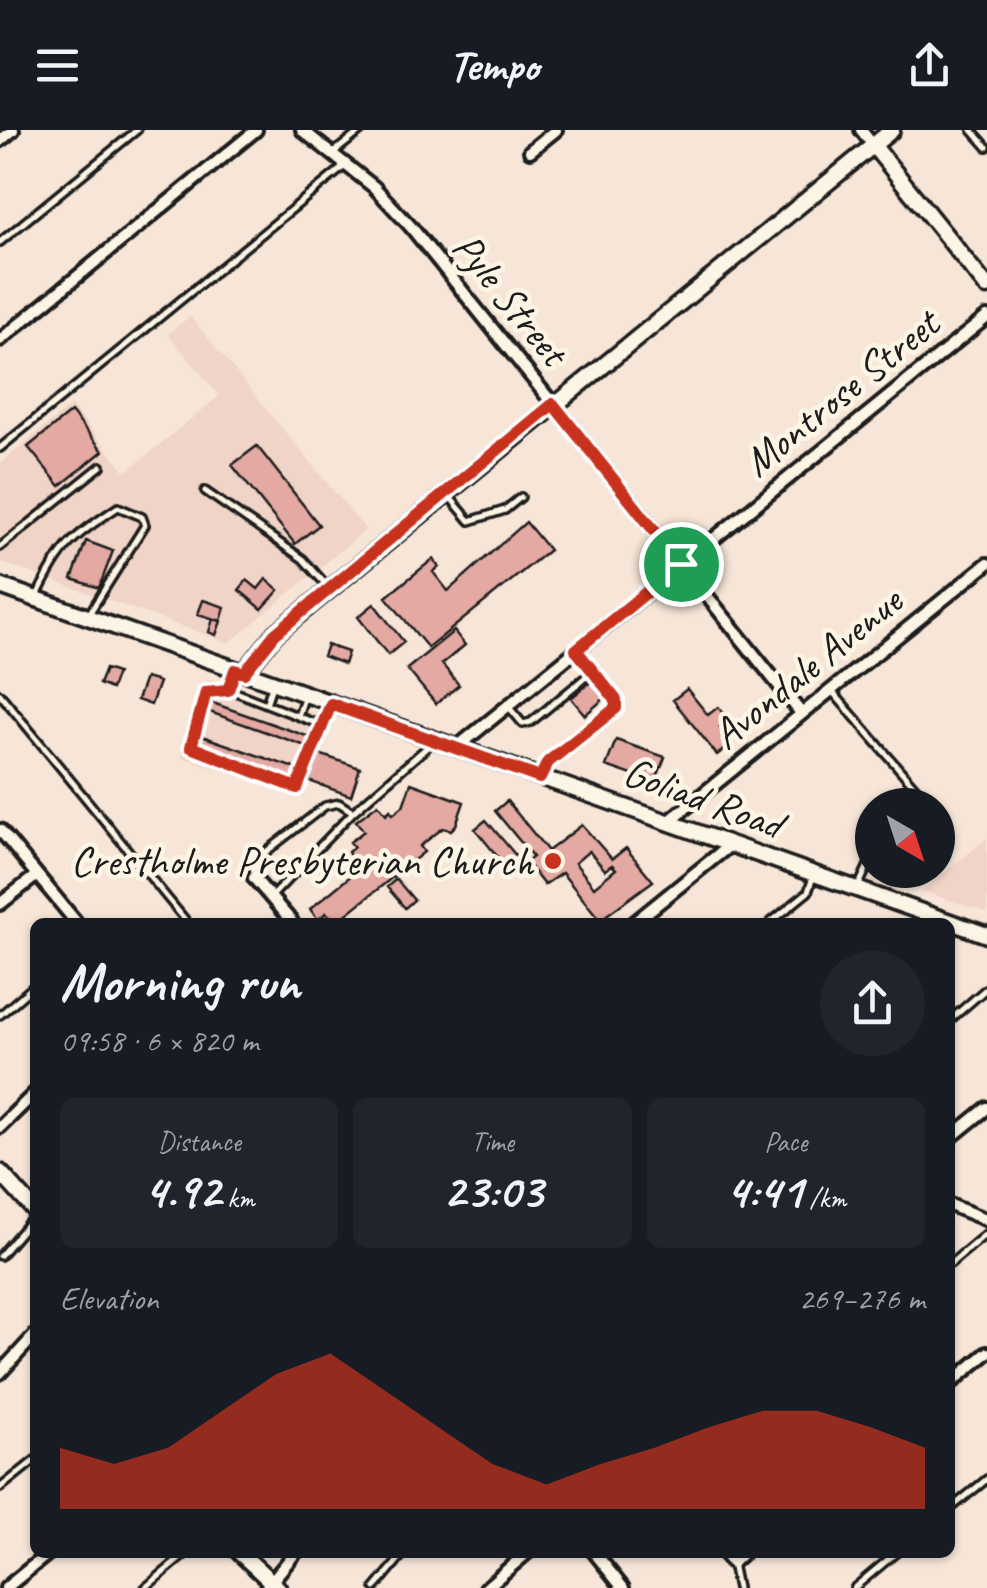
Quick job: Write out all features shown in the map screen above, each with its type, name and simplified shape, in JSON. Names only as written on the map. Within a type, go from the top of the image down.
[{"type":"street","points":[[0,141],[13,130]]},
{"type":"street","points":[[0,340],[256,130]]},
{"type":"street","name":"Pyle Street","points":[[302,130],[346,164],[411,227],[802,714]]},
{"type":"street","points":[[530,151],[556,130]]},
{"type":"street","points":[[861,130],[987,287]]},
{"type":"street","points":[[240,672],[275,634],[330,588],[892,130]]},
{"type":"street","name":"Montrose Street","points":[[456,748],[987,317]]},
{"type":"street","name":"Avondale Avenue","points":[[668,823],[987,564]]},
{"type":"street","name":"Goliad Road","points":[[0,586],[814,874],[916,917]]},
{"type":"street","points":[[0,830],[73,918]]},
{"type":"street","points":[[640,918],[730,845]]},
{"type":"street","points":[[0,904],[37,875]]},
{"type":"street","points":[[254,878],[288,918]]},
{"type":"street","name":"Goliad Road","points":[[955,927],[987,935]]},
{"type":"street","points":[[0,1127],[30,1098]]},
{"type":"street","points":[[955,1134],[987,1108]]},
{"type":"street","points":[[0,1172],[30,1207]]},
{"type":"street","points":[[955,1208],[987,1220]]},
{"type":"street","points":[[0,1373],[30,1341]]},
{"type":"street","points":[[955,1380],[987,1353]]},
{"type":"street","points":[[6,1588],[43,1558]]},
{"type":"street","points":[[245,1558],[272,1586],[292,1558]]},
{"type":"street","points":[[486,1588],[521,1558]]},
{"type":"street","points":[[599,1558],[622,1588]]},
{"type":"street","points":[[728,1558],[732,1563],[737,1558]]},
{"type":"lane","points":[[0,242],[137,130]]},
{"type":"lane","points":[[332,154],[362,130]]},
{"type":"lane","points":[[972,130],[987,147]]},
{"type":"lane","points":[[0,448],[346,164]]},
{"type":"lane","points":[[0,547],[101,466]]},
{"type":"lane","points":[[204,491],[303,559],[330,588]]},
{"type":"lane","points":[[446,492],[470,521],[505,510],[520,497]]},
{"type":"lane","points":[[36,599],[57,555],[70,539],[118,507],[142,517],[145,524],[86,617]]},
{"type":"lane","points":[[540,778],[548,762],[616,708],[616,700],[576,650]]},
{"type":"lane","points":[[508,706],[524,724],[531,722],[593,671]]},
{"type":"lane","points":[[228,690],[240,672]]},
{"type":"lane","points":[[266,704],[273,683]]},
{"type":"lane","points":[[323,726],[228,690],[206,692],[191,747],[297,788],[323,726],[331,704]]},
{"type":"lane","points":[[831,690],[915,788]]},
{"type":"lane","points":[[0,694],[183,918]]},
{"type":"lane","points":[[298,716],[306,695]]},
{"type":"lane","points":[[270,897],[354,812],[435,740]]},
{"type":"lane","points":[[254,878],[253,862],[325,806],[339,803],[354,812]]},
{"type":"lane","points":[[776,918],[808,892],[814,874]]},
{"type":"lane","points":[[955,1016],[987,988]]},
{"type":"lane","points":[[0,1014],[30,989]]},
{"type":"lane","points":[[0,1256],[30,1219]]},
{"type":"lane","points":[[955,1260],[987,1234]]},
{"type":"lane","points":[[0,1488],[30,1464]]},
{"type":"lane","points":[[955,1505],[987,1478]]},
{"type":"lane","points":[[145,1588],[181,1558]]},
{"type":"lane","points":[[375,1588],[401,1558]]},
{"type":"lane","points":[[854,1588],[890,1558]]},
{"type":"lane","points":[[732,1563],[736,1588]]},
{"type":"shaded area","points":[[190,316],[366,530],[229,643],[0,562],[0,464],[71,405],[126,472],[219,396],[168,334]]},
{"type":"shaded area","points":[[207,679],[330,718],[304,797],[181,757]]},
{"type":"shaded area","points":[[987,838],[987,913],[922,891],[955,888],[955,864]]},
{"type":"building","points":[[71,412],[103,451],[60,486],[28,447]]},
{"type":"building","points":[[257,446],[319,525],[295,544],[232,465]]},
{"type":"building","points":[[526,522],[549,550],[428,648],[386,597],[433,559],[439,567],[433,572],[448,591]]},
{"type":"building","points":[[86,541],[113,551],[99,588],[72,579]]},
{"type":"building","points":[[266,579],[279,590],[262,609],[239,590],[247,580],[258,589]]},
{"type":"building","points":[[203,600],[225,607],[221,621],[198,614]]},
{"type":"building","points":[[374,604],[404,642],[388,655],[358,617]]},
{"type":"building","points":[[213,619],[221,621],[216,635],[209,632]]},
{"type":"building","points":[[454,631],[465,645],[442,664],[459,685],[436,704],[407,669]]},
{"type":"building","points":[[327,645],[348,652],[344,664],[323,656]]},
{"type":"building","points":[[105,669],[117,673],[111,689],[99,684]]},
{"type":"building","points":[[145,678],[159,682],[151,705],[137,700]]},
{"type":"building","points":[[593,680],[606,697],[585,715],[571,698]]},
{"type":"building","points":[[687,689],[708,715],[718,707],[729,720],[720,727],[732,743],[717,755],[673,700]]},
{"type":"building","points":[[207,701],[315,739],[311,748],[204,710]]},
{"type":"building","points":[[199,735],[300,770],[296,779],[196,744]]},
{"type":"building","points":[[616,740],[665,757],[655,783],[606,766]]},
{"type":"building","points":[[319,754],[360,768],[351,796],[309,781]]},
{"type":"building","points":[[411,783],[464,802],[451,830],[443,828],[420,846],[424,852],[342,918],[326,913],[317,918],[310,909],[358,870],[348,852],[354,847],[350,842],[364,831],[356,821],[378,804],[386,814],[403,806]]},
{"type":"building","name":"Crestholme Presbyterian Church","points":[[507,801],[548,851],[582,825],[612,859],[626,848],[653,881],[598,918],[562,873],[544,885],[526,862],[533,857],[495,811]],"holes":[[[589,851],[605,870],[612,865],[616,869],[594,887],[575,863]]]},
{"type":"building","points":[[486,820],[523,864],[511,873],[475,829]]},
{"type":"building","points":[[396,879],[414,900],[405,908],[387,887]]},
{"type":"place","name":"Crestholme Presbyterian Church","points":[[553,861]]},
{"type":"route","points":[[553,404],[681,564],[576,650],[616,700],[616,708],[548,762],[540,778],[331,704],[302,785],[297,788],[191,747],[189,741],[208,690],[219,694],[228,690],[235,670],[244,673],[275,634],[553,404]]}]
